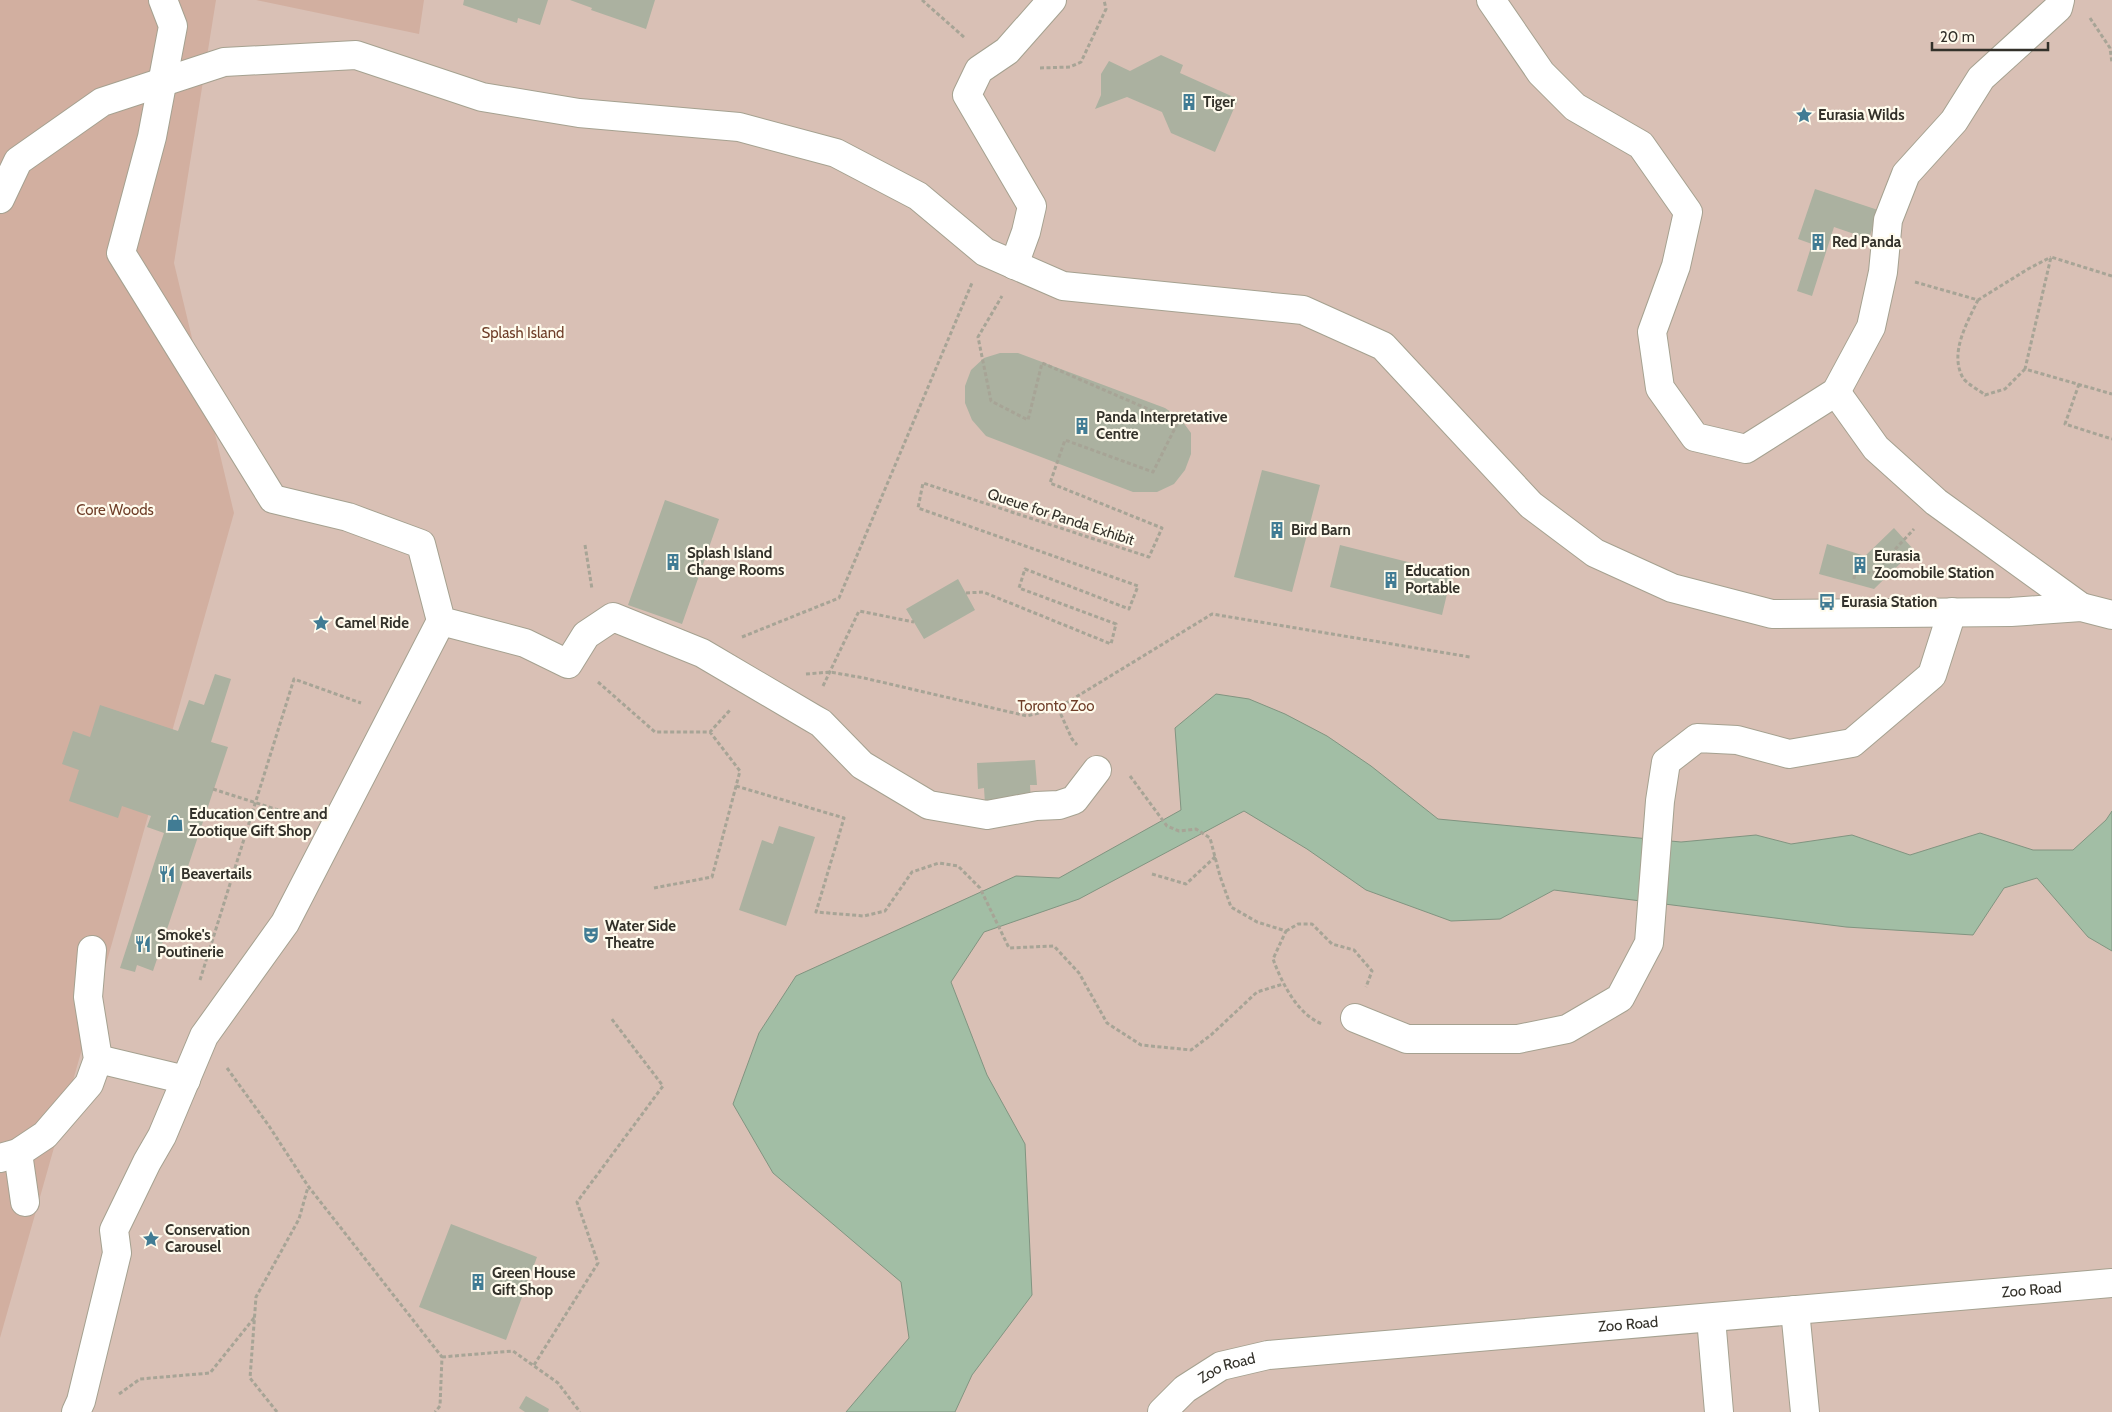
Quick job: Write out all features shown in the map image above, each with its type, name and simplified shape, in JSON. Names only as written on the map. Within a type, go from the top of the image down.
[{"type":"street","points":[[76,1412],[81,1401],[117,1253],[114,1230],[147,1162],[162,1136],[204,1036],[285,923],[441,621],[421,544],[348,517],[273,499],[121,253],[152,137],[173,26],[163,0]]},
{"type":"street","points":[[1014,265],[1026,232],[1032,206],[967,95],[979,70],[1007,51],[1052,0]]},
{"type":"street","points":[[1491,0],[1541,73],[1575,108],[1641,145],[1688,212],[1676,266],[1652,332],[1660,388],[1695,437],[1746,449],[1836,392],[1871,326],[1883,272],[1888,220],[1906,174],[1954,121],[1981,78],[2058,8],[2060,0]]},
{"type":"street","points":[[0,199],[18,161],[102,102],[224,62],[356,55],[482,96],[580,113],[739,127],[836,153],[918,196],[985,252],[1063,286],[1303,310],[1383,346],[1531,505],[1595,553],[1672,588],[1772,614],[2011,612],[2081,607],[2112,615]]},
{"type":"street","points":[[1836,392],[1876,448],[1936,502],[2081,607]]},
{"type":"street","points":[[1354,1018],[1407,1039],[1518,1039],[1567,1029],[1620,998],[1649,943],[1660,801],[1666,762],[1697,738],[1737,740],[1789,754],[1852,743],[1932,675],[1952,612]]},
{"type":"street","points":[[441,621],[524,643],[568,664],[586,635],[613,617],[702,653],[821,723],[862,765],[929,805],[988,815],[1036,806],[1059,806],[1074,800],[1097,770]]},
{"type":"street","points":[[25,1202],[9,1155],[46,1135],[89,1084],[98,1059],[88,997],[92,950]]},
{"type":"street","points":[[98,1059],[186,1080]]},
{"type":"street","name":"Zoo Road","points":[[1162,1412],[1185,1389],[1222,1366],[1268,1355],[2112,1283]]},
{"type":"street","points":[[1795,1310],[1805,1412]]},
{"type":"street","points":[[1711,1318],[1720,1412]]},
{"type":"path","points":[[922,0],[955,30],[994,60]]},
{"type":"path","points":[[1034,68],[1070,67],[1081,62],[1106,9],[1104,0]]},
{"type":"path","points":[[2090,16],[2110,48],[2112,63]]},
{"type":"path","points":[[702,653],[839,598],[985,252]]},
{"type":"path","points":[[2051,257],[2025,369],[2005,389],[1984,395],[1963,379],[1957,353],[1966,324],[1978,300],[2028,268],[2051,257],[2112,276]]},
{"type":"path","name":"Queue for Panda Exhibit","points":[[966,593],[983,592],[1111,644],[1116,624],[1019,588],[1025,569],[1129,609],[1138,586],[918,508],[923,484],[1149,557],[1162,528],[1050,483],[1065,440],[1153,472],[1178,422],[1042,363],[1028,420],[991,402],[978,337],[1002,297],[1014,265]]},
{"type":"path","points":[[1883,272],[1978,300]]},
{"type":"path","points":[[2025,369],[2112,394]]},
{"type":"path","points":[[2079,384],[2065,424],[2112,439]]},
{"type":"path","points":[[1846,613],[1855,570],[1873,573],[1905,540],[1936,502]]},
{"type":"path","points":[[585,545],[598,627]]},
{"type":"path","points":[[830,672],[859,611],[914,622]]},
{"type":"path","points":[[802,674],[830,672],[1027,716],[1058,708],[1212,614],[1470,657]]},
{"type":"path","points":[[568,664],[597,682],[655,732],[710,732],[738,700],[745,678]]},
{"type":"path","points":[[200,981],[294,679],[393,714]]},
{"type":"path","points":[[1058,708],[1072,739],[1097,770],[1131,776],[1167,826],[1179,831],[1196,829],[1210,838],[1231,907],[1256,922],[1286,931]]},
{"type":"path","points":[[654,888],[712,877],[740,771],[710,732]]},
{"type":"path","points":[[736,786],[844,818],[816,912],[864,916],[885,911],[912,872],[939,863],[958,866],[980,888],[1009,948],[1054,946],[1079,973],[1107,1023],[1141,1045],[1191,1050],[1211,1035],[1258,992],[1283,984]]},
{"type":"path","points":[[214,789],[334,828]]},
{"type":"path","points":[[1152,874],[1186,884],[1216,856]]},
{"type":"path","points":[[1298,924],[1312,924],[1332,944],[1354,950],[1372,971],[1354,1018],[1321,1024],[1303,1010],[1283,984],[1273,959],[1286,931],[1298,924]]},
{"type":"path","points":[[534,1365],[598,1263],[577,1202],[663,1086],[611,1018]]},
{"type":"path","points":[[204,1036],[308,1186],[442,1357],[440,1406],[443,1412]]},
{"type":"path","points":[[277,1412],[250,1378],[256,1297],[299,1219],[308,1186]]},
{"type":"path","points":[[117,1396],[140,1379],[210,1373],[254,1318]]},
{"type":"path","points":[[442,1357],[513,1351],[558,1383],[580,1412]]},
{"type":"path","points":[[435,1412],[440,1406]]},
{"type":"green space","name":"Toronto Zoo","points":[[0,0],[2112,0],[2112,1412],[0,1412]]},
{"type":"green space","name":"Core Woods","points":[[0,0],[216,0],[174,263],[234,513],[0,1338]]},
{"type":"green space","points":[[256,0],[424,0],[419,34]]},
{"type":"shaded area","points":[[1216,694],[1249,699],[1285,714],[1327,736],[1371,766],[1438,819],[1681,842],[1756,835],[1791,844],[1852,835],[1910,855],[1980,833],[2033,850],[2073,850],[2106,820],[2112,811],[2112,951],[2088,937],[2037,878],[2004,888],[1973,935],[1846,927],[1554,890],[1500,919],[1451,921],[1366,890],[1307,849],[1244,811],[1079,899],[984,932],[951,982],[987,1075],[1025,1144],[1032,1295],[972,1375],[955,1412],[846,1412],[909,1338],[901,1282],[773,1173],[733,1104],[759,1033],[796,976],[1016,876],[1059,878],[1181,810],[1175,728]]},
{"type":"building","points":[[464,0],[548,0],[540,25],[518,18],[517,23],[463,5]]},
{"type":"building","points":[[570,0],[655,0],[646,29],[591,10],[592,8]]},
{"type":"building","name":"Tiger","points":[[1161,55],[1183,65],[1180,73],[1238,99],[1215,152],[1171,133],[1162,112],[1127,97],[1095,109],[1101,95],[1101,74],[1109,61],[1130,71]]},
{"type":"building","name":"Red Panda","points":[[1815,189],[1878,210],[1869,239],[1834,227],[1812,296],[1797,291],[1812,244],[1798,239]]},
{"type":"building","name":"Panda Interpretative Centre","points":[[1000,353],[1018,353],[1165,408],[1180,418],[1191,433],[1191,454],[1185,470],[1174,484],[1157,492],[1133,492],[986,436],[972,420],[965,403],[965,386],[971,370],[984,358]]},
{"type":"building","name":"Bird Barn","points":[[1262,470],[1320,485],[1292,592],[1234,577]]},
{"type":"building","name":"Splash Island Change Rooms","points":[[665,500],[719,519],[682,624],[628,605]]},
{"type":"building","name":"Eurasia Zoomobile Station","points":[[1894,528],[1914,550],[1874,589],[1819,574],[1827,544],[1865,556]]},
{"type":"building","name":"Education Portable","points":[[1340,545],[1452,573],[1442,615],[1330,587]]},
{"type":"building","points":[[958,579],[975,610],[924,639],[906,609]]},
{"type":"building","name":"Education Centre and Zootique Gift Shop","points":[[215,674],[231,679],[211,742],[228,747],[153,971],[137,965],[135,972],[120,968],[164,833],[147,827],[151,816],[122,806],[118,818],[69,801],[79,770],[62,764],[73,731],[90,737],[100,705],[178,731],[189,700],[204,705]]},
{"type":"building","points":[[1035,760],[1037,785],[1030,785],[1031,801],[985,804],[984,788],[978,789],[977,763]]},
{"type":"building","points":[[779,826],[815,837],[786,926],[739,910],[762,840],[773,844]]},
{"type":"building","name":"Green House Gift Shop","points":[[451,1224],[537,1257],[506,1340],[419,1307]]},
{"type":"building","points":[[526,1396],[549,1409],[548,1412],[525,1412],[519,1408]]},
{"type":"place","name":"Tiger","points":[[1189,102]]},
{"type":"place","name":"Eurasia Wilds","points":[[1804,115]]},
{"type":"place","name":"Red Panda","points":[[1818,242]]},
{"type":"place","name":"Panda Interpretative Centre","points":[[1082,426]]},
{"type":"place","name":"Bird Barn","points":[[1277,530]]},
{"type":"place","name":"Splash Island Change Rooms","points":[[673,562]]},
{"type":"place","name":"Eurasia Zoomobile Station","points":[[1860,565]]},
{"type":"place","name":"Education Portable","points":[[1391,580]]},
{"type":"place","name":"Eurasia Station","points":[[1827,602]]},
{"type":"place","name":"Camel Ride","points":[[321,623]]},
{"type":"place","name":"Education Centre and Zootique Gift Shop","points":[[175,823]]},
{"type":"place","name":"Beavertails","points":[[167,874]]},
{"type":"place","name":"Water Side Theatre","points":[[591,935]]},
{"type":"place","name":"Smoke's Poutinerie","points":[[143,944]]},
{"type":"place","name":"Conservation Carousel","points":[[151,1239]]},
{"type":"place","name":"Green House Gift Shop","points":[[478,1282]]},
{"type":"park label","name":"Splash Island","points":[[523,333]]}]
